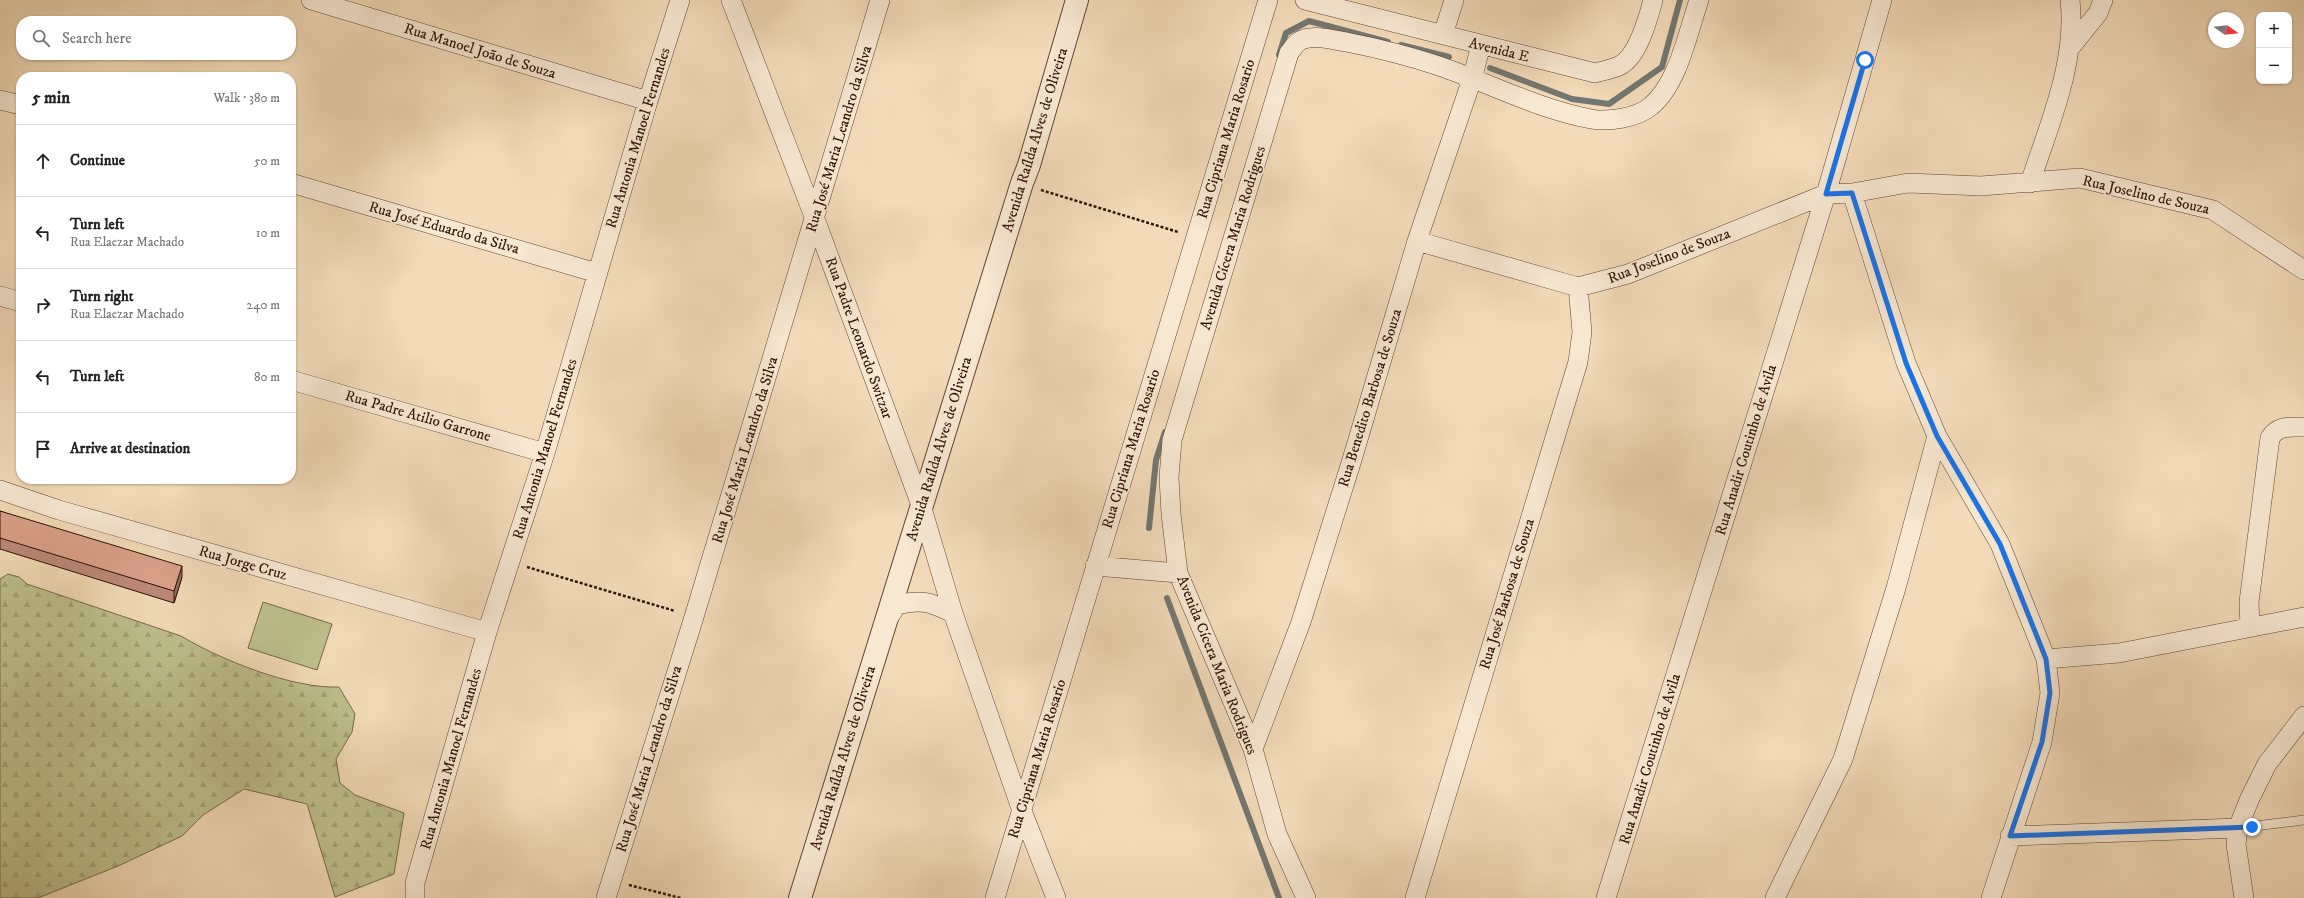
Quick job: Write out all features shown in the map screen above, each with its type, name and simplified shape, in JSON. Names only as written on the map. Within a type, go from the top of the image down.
[{"type":"street","name":"Rua Manoel João de Souza","points":[[311,0],[648,101]]},
{"type":"street","name":"Rua Antonia Manoel Fernandes","points":[[414,898],[415,883],[487,632],[511,562],[545,453],[648,101],[680,0]]},
{"type":"street","name":"Rua Padre Leonardo Switzar","points":[[731,0],[815,219],[921,505],[953,613],[1022,811],[1056,898]]},
{"type":"street","name":"Rua José Maria Leandro da Silva","points":[[609,889],[694,617],[880,0]]},
{"type":"street","name":"Avenida Raílda Alves de Oliveira","points":[[800,898],[878,644],[889,617],[921,505],[1022,183],[1029,166],[1077,0]]},
{"type":"street","name":"Rua Cipriana Maria Rosario","points":[[995,898],[1268,0]]},
{"type":"street","name":"Avenida E","points":[[1305,0],[1595,73],[1620,66],[1635,49],[1647,22],[1653,0]]},
{"type":"street","points":[[1443,35],[1454,0]]},
{"type":"street","name":"Avenida Cícera Maria Rodrigues","points":[[1310,897],[1277,834],[1253,749],[1178,573],[1168,477],[1172,440],[1289,54],[1298,42],[1324,38],[1378,48],[1440,66],[1472,79],[1569,113],[1592,119],[1612,120],[1631,116],[1651,107],[1664,92],[1675,71],[1699,0]]},
{"type":"street","name":"Rua Anadir Coutinho de Avila","points":[[1606,898],[1826,194],[1882,0]]},
{"type":"street","points":[[2030,183],[2057,101],[2069,49],[2070,0]]},
{"type":"street","points":[[2069,49],[2098,13],[2103,0]]},
{"type":"street","name":"Rua Benedito Barbosa de Souza","points":[[1253,749],[1301,622],[1351,463],[1416,241],[1472,79],[1481,45]]},
{"type":"street","points":[[0,100],[16,105]]},
{"type":"street","name":"Rua Joselino de Souza","points":[[1578,287],[1628,274],[1826,194],[1852,193],[1908,183],[1981,186],[2080,178],[2214,210],[2304,270]]},
{"type":"street","name":"Rua José Eduardo da Silva","points":[[296,184],[597,273]]},
{"type":"street","points":[[1852,193],[1906,363],[1937,436],[2000,544],[2046,659],[2050,693],[2042,742],[2010,836],[1991,898]]},
{"type":"street","points":[[1416,241],[1578,287]]},
{"type":"street","name":"Rua José Barbosa de Souza","points":[[1415,898],[1578,362],[1582,332],[1578,287]]},
{"type":"street","points":[[0,296],[16,301]]},
{"type":"street","name":"Rua Padre Atilio Garrone","points":[[296,381],[545,453]]},
{"type":"street","points":[[2250,627],[2249,602],[2270,438],[2275,430],[2284,427],[2304,426]]},
{"type":"street","points":[[1775,898],[1843,759],[1896,588],[1937,436]]},
{"type":"street","name":"Rua Jorge Cruz","points":[[0,490],[59,510],[487,632]]},
{"type":"street","points":[[1095,566],[1178,573]]},
{"type":"street","points":[[889,617],[898,605],[926,601],[953,613]]},
{"type":"street","points":[[2046,659],[2119,653],[2304,617]]},
{"type":"street","points":[[2244,898],[2236,844],[2238,828],[2250,798],[2267,764],[2304,716]]},
{"type":"street","points":[[2010,836],[2238,828]]},
{"type":"lane","points":[[2238,828],[2304,820]]},
{"type":"path","points":[[1022,183],[1196,238]]},
{"type":"path","points":[[511,562],[694,617]]},
{"type":"path","points":[[609,889],[681,898]]},
{"type":"green space","points":[[8,574],[19,577],[27,584],[181,636],[216,654],[258,671],[301,683],[339,687],[355,714],[352,732],[336,759],[340,783],[355,795],[404,813],[394,874],[335,897],[307,804],[244,789],[203,815],[182,836],[118,866],[38,898],[0,898],[0,579]]},
{"type":"green space","points":[[263,602],[332,624],[317,670],[248,648]]},
{"type":"building","points":[[0,511],[182,566],[174,591],[0,538]]},
{"type":"waterway","points":[[1490,68],[1572,99],[1609,104],[1662,67],[1680,0]]},
{"type":"waterway","points":[[1279,55],[1286,33],[1309,21],[1388,42]]},
{"type":"waterway","points":[[1401,45],[1449,57]]},
{"type":"waterway","points":[[1149,528],[1156,460],[1165,432]]},
{"type":"waterway","points":[[1167,598],[1279,898]]},
{"type":"route","points":[[1865,60],[1826,194],[1852,193],[1906,363],[1937,436],[2000,544],[2046,659],[2050,693],[2042,742],[2010,836],[2252,827]]}]
